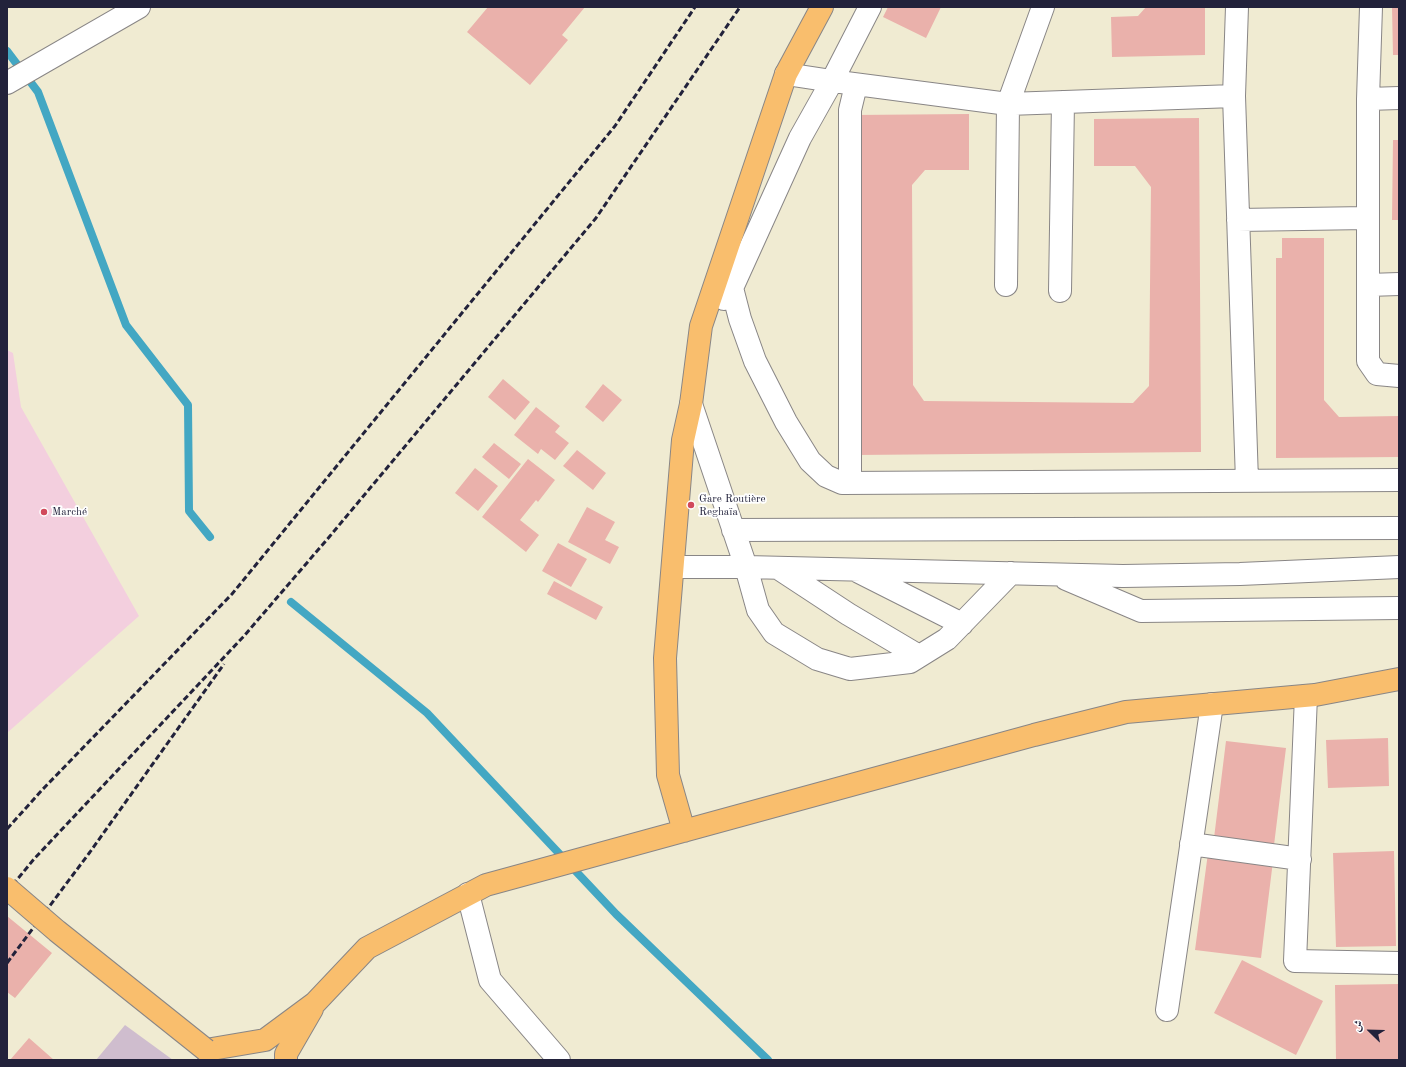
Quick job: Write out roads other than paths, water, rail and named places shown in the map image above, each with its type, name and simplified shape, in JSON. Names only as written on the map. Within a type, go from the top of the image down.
[{"type":"main road","points":[[684,831],[668,775],[665,658],[683,440],[691,404],[701,326],[786,74],[822,7]]},
{"type":"main road","points":[[7,888],[57,931],[212,1055],[265,1040],[316,1003],[367,948],[477,890],[606,852],[1034,735],[1126,712],[1306,696],[1399,679]]},
{"type":"main road","points":[[286,1060],[286,1054],[316,1003]]},
{"type":"street","points":[[7,83],[139,7]]},
{"type":"street","points":[[701,326],[732,288],[800,138],[832,81],[870,7]]},
{"type":"street","points":[[1006,285],[1008,104],[1043,7]]},
{"type":"street","points":[[1237,7],[1234,96],[1247,481]]},
{"type":"street","points":[[1371,7],[1368,99],[1368,362],[1377,374],[1399,376]]},
{"type":"street","points":[[786,74],[1008,104],[1234,96]]},
{"type":"street","points":[[850,483],[850,110],[856,84]]},
{"type":"street","points":[[1368,99],[1399,98]]},
{"type":"street","points":[[1060,291],[1063,102]]},
{"type":"street","points":[[1238,220],[1367,218]]},
{"type":"street","points":[[1368,285],[1399,284]]},
{"type":"street","points":[[732,288],[740,319],[754,361],[786,422],[810,461],[826,476],[842,483],[1399,480]]},
{"type":"street","points":[[691,404],[734,530],[758,610],[774,633],[817,659],[850,669],[910,662],[947,639],[1011,574]]},
{"type":"street","points":[[734,530],[1399,528]]},
{"type":"street","points":[[673,567],[746,567],[1123,576],[1240,574],[1399,567]]},
{"type":"street","points":[[778,568],[848,614],[919,656]]},
{"type":"street","points":[[854,570],[962,624]]},
{"type":"street","points":[[1056,574],[1141,611],[1399,608]]},
{"type":"street","points":[[1306,696],[1295,962],[1399,963]]},
{"type":"street","points":[[1167,1010],[1212,704]]},
{"type":"street","points":[[1192,844],[1300,859]]},
{"type":"street","points":[[477,890],[490,980],[559,1060]]},
{"type":"waterway","points":[[7,51],[38,92],[126,325],[188,405],[189,511],[210,537]]},
{"type":"waterway","points":[[291,602],[427,713],[616,914],[768,1060]]},
{"type":"railway","points":[[7,829],[43,789],[232,594],[615,126],[695,7]]},
{"type":"railway","points":[[7,892],[34,859],[244,636],[330,536],[596,218],[740,7]]},
{"type":"railway","points":[[7,963],[90,852],[224,664]]},
{"type":"place","name":"Gare Routière Reghaïa","points":[[691,505]]},
{"type":"place","name":"Marché","points":[[44,512]]}]
